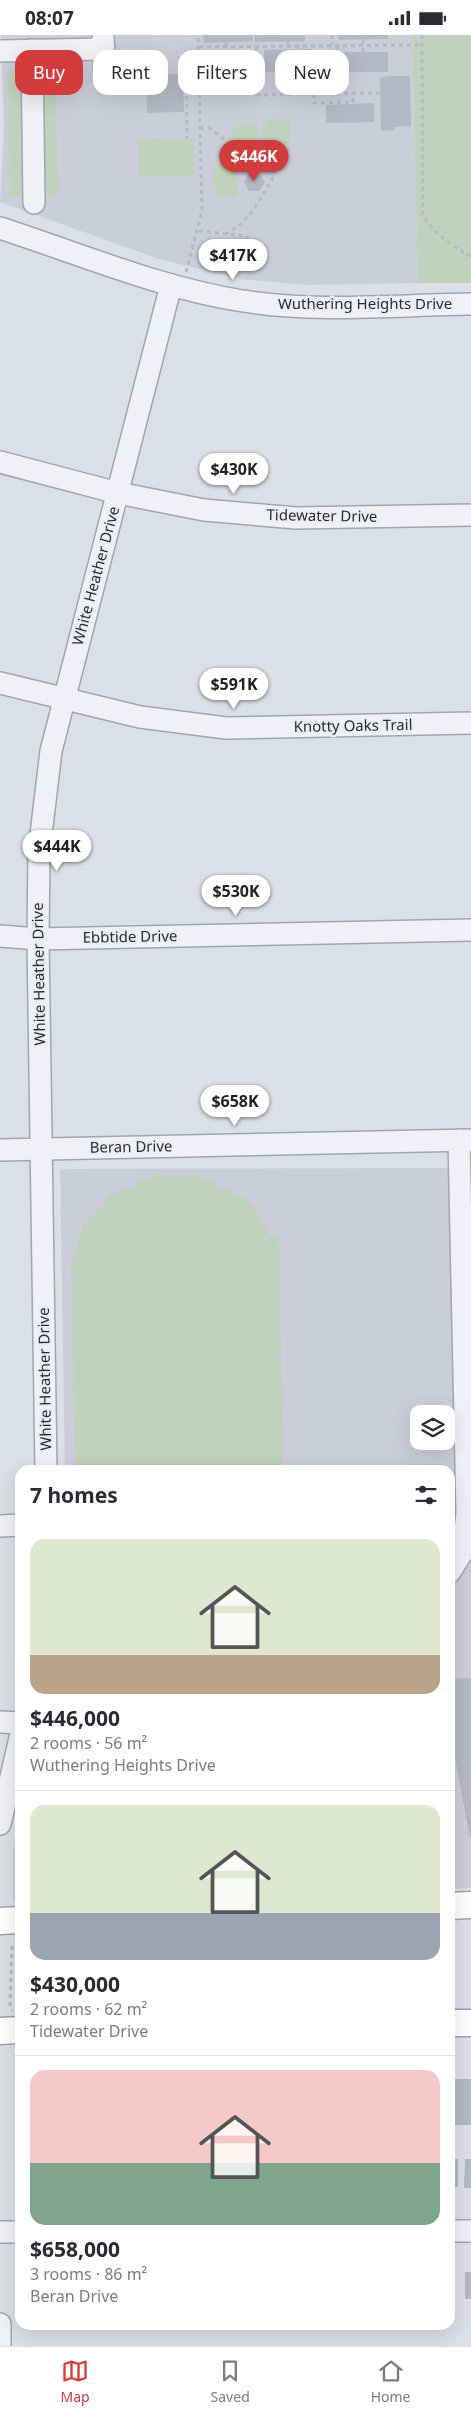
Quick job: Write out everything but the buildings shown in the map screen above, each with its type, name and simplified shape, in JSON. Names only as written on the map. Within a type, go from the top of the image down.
[{"type":"main road","points":[[455,1905],[471,1905]]},
{"type":"main road","points":[[0,1921],[15,1920]]},
{"type":"main road","points":[[455,2023],[471,2023]]},
{"type":"street","points":[[0,51],[37,45],[103,42]]},
{"type":"street","points":[[34,203],[37,45]]},
{"type":"street","name":"Wuthering Heights Drive","points":[[0,228],[206,295],[279,305],[471,304]]},
{"type":"street","name":"White Heather Drive","points":[[46,1465],[43,1149],[38,939],[39,851],[51,751],[64,697],[118,493],[176,286]]},
{"type":"street","name":"Tidewater Drive","points":[[0,462],[118,493],[204,510],[296,518],[471,515]]},
{"type":"street","name":"Knotty Oaks Trail","points":[[0,683],[140,717],[226,728],[471,723]]},
{"type":"street","name":"Ebbtide Drive","points":[[0,936],[38,939],[471,930]]},
{"type":"street","points":[[455,1563],[463,1551],[469,1492],[465,1140]]},
{"type":"street","name":"Beran Drive","points":[[0,1150],[465,1140]]},
{"type":"street","points":[[0,1526],[15,1525]]},
{"type":"street","points":[[0,1722],[15,1723]]},
{"type":"street","points":[[0,1824],[15,1760]]},
{"type":"street","points":[[455,2231],[471,2231]]},
{"type":"street","points":[[0,2233],[15,2232]]},
{"type":"street","points":[[0,2324],[0,2346]]},
{"type":"path","points":[[198,35],[199,47],[226,44],[256,46],[422,45]]},
{"type":"path","points":[[332,35],[332,45]]},
{"type":"path","points":[[422,35],[423,215],[428,224],[441,237],[471,255]]},
{"type":"path","points":[[363,40],[363,52]]},
{"type":"path","points":[[226,44],[226,50]]},
{"type":"path","points":[[337,45],[337,50]]},
{"type":"path","points":[[256,46],[257,95],[275,95]]},
{"type":"path","points":[[349,93],[380,93]]},
{"type":"path","points":[[314,95],[314,103],[334,103],[354,101],[353,93]]},
{"type":"path","points":[[186,95],[187,138]]},
{"type":"path","points":[[176,286],[199,231],[202,211],[199,95]]},
{"type":"path","points":[[200,127],[209,128],[227,139],[226,160]]},
{"type":"path","points":[[225,234],[236,229],[249,216],[274,176],[275,169],[272,164],[250,143]]},
{"type":"path","points":[[199,231],[247,236],[247,240]]},
{"type":"path","points":[[11,2026],[12,1946]]},
{"type":"shaded area","points":[[1,35],[412,35],[418,283],[307,285],[240,279],[159,259],[0,202],[4,128]]},
{"type":"shaded area","points":[[471,1168],[471,1888],[455,1889],[455,1465],[65,1465],[60,1169]]},
{"type":"shaded area","points":[[15,1842],[15,1902],[13,1902],[13,1853]]},
{"type":"green space","points":[[412,35],[471,35],[471,283],[418,283]]},
{"type":"green space","points":[[7,70],[15,70],[15,95],[23,95],[25,196],[10,196]]},
{"type":"green space","points":[[41,95],[56,95],[58,195],[43,195]]},
{"type":"green space","points":[[279,118],[290,122],[288,145],[282,153],[270,156],[263,150],[262,128],[267,121]]},
{"type":"green space","points":[[242,121],[256,123],[261,133],[239,150],[232,147],[227,137]]},
{"type":"green space","points":[[193,138],[194,175],[139,176],[138,139]]},
{"type":"green space","points":[[227,160],[237,171],[238,192],[235,197],[217,194],[213,182],[215,168]]},
{"type":"green space","points":[[153,1176],[200,1176],[239,1195],[255,1208],[270,1236],[279,1236],[283,1465],[75,1465],[71,1267],[83,1226],[111,1195]]}]
